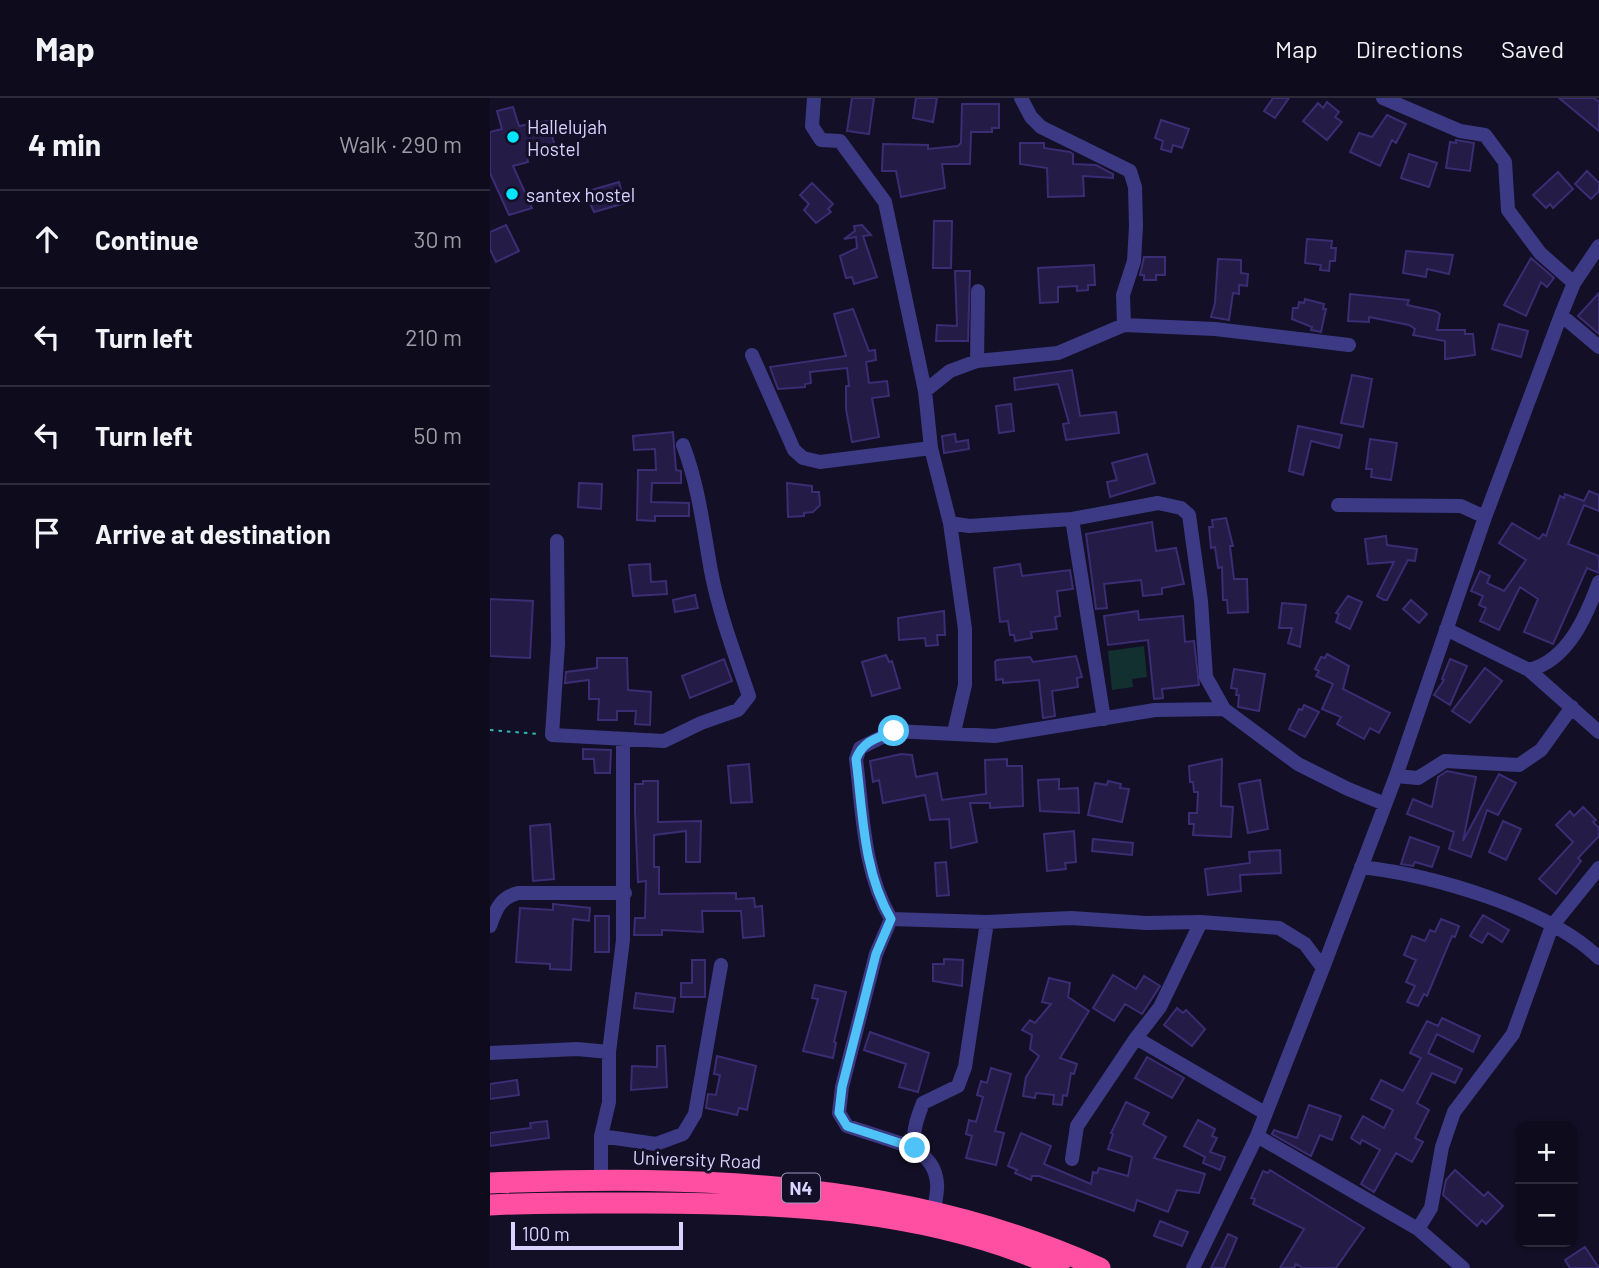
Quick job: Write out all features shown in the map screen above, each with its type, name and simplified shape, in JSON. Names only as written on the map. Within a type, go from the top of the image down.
[{"type":"highway","name":"University Road","points":[[490,1183],[601,1179],[791,1186],[934,1211],[1002,1229],[1100,1268]]},
{"type":"highway","name":"N4","points":[[490,1205],[741,1203],[797,1206],[950,1230],[1059,1268]]},
{"type":"street","points":[[814,98],[813,125],[821,140],[840,141],[885,202],[925,391],[931,448],[950,523],[965,629],[965,685],[954,732]]},
{"type":"street","points":[[1021,98],[1031,117],[1041,127],[1130,170],[1135,187],[1136,226],[1133,261],[1122,295],[1124,325]]},
{"type":"street","points":[[1383,98],[1460,131],[1485,135],[1505,162],[1508,210],[1540,253],[1574,283]]},
{"type":"street","points":[[1193,1268],[1257,1136],[1396,776],[1485,517],[1561,315],[1574,283],[1599,246]]},
{"type":"street","points":[[977,361],[978,291]]},
{"type":"street","points":[[1561,315],[1599,347]]},
{"type":"street","points":[[925,391],[950,371],[977,361],[1058,353],[1124,325],[1215,328],[1349,345]]},
{"type":"street","points":[[751,355],[794,450],[803,458],[821,461],[931,448]]},
{"type":"street","points":[[557,541],[558,644],[552,735],[664,741],[701,723],[738,710],[748,695],[719,603],[698,484],[683,444]]},
{"type":"street","points":[[950,523],[969,526],[1072,519],[1158,503],[1181,508],[1189,515],[1201,601],[1206,677],[1224,709],[1297,764],[1385,804]]},
{"type":"street","points":[[1338,505],[1461,506],[1485,517]]},
{"type":"street","points":[[1072,519],[1104,719]]},
{"type":"street","points":[[1529,670],[1541,667],[1559,656],[1598,589]]},
{"type":"street","points":[[1446,629],[1529,670],[1599,732]]},
{"type":"street","points":[[1396,776],[1418,778],[1445,761],[1519,765],[1541,750],[1572,707]]},
{"type":"street","points":[[891,919],[877,895],[868,859],[856,759],[860,748],[869,741],[894,731],[995,736],[1155,710],[1224,709]]},
{"type":"street","points":[[601,1179],[601,1136],[609,1102],[609,1052],[623,940],[623,740]]},
{"type":"street","points":[[1361,867],[1447,882],[1578,938],[1599,958]]},
{"type":"street","points":[[1418,1229],[1431,1208],[1443,1147],[1454,1112],[1513,1034],[1552,926],[1599,867]]},
{"type":"street","points":[[490,926],[498,907],[507,896],[518,893],[625,893]]},
{"type":"street","points":[[891,919],[987,922],[1071,918],[1146,923],[1201,922],[1279,929],[1304,944],[1323,968]]},
{"type":"street","points":[[891,919],[876,954],[858,1018],[842,1087],[839,1113],[847,1126],[915,1148],[930,1164],[937,1182],[934,1211]]},
{"type":"street","points":[[915,1148],[913,1128],[923,1103],[958,1086],[965,1067],[987,922]]},
{"type":"street","points":[[1072,1159],[1077,1126],[1160,1007],[1201,922]]},
{"type":"street","points":[[601,1136],[656,1144],[683,1134],[695,1114],[721,965]]},
{"type":"street","points":[[1136,1038],[1265,1113]]},
{"type":"street","points":[[490,1053],[577,1049],[609,1052]]},
{"type":"street","points":[[1257,1136],[1418,1229],[1463,1268]]},
{"type":"path","points":[[490,730],[552,735]]},
{"type":"green space","points":[[1144,646],[1147,677],[1132,679],[1133,687],[1112,690],[1108,651]]},
{"type":"building","points":[[852,98],[874,98],[869,134],[847,131]]},
{"type":"building","points":[[916,98],[937,98],[933,122],[913,118]]},
{"type":"building","points":[[1273,98],[1289,98],[1275,118],[1264,111]]},
{"type":"building","points":[[1559,98],[1594,98],[1599,102],[1599,131]]},
{"type":"building","points":[[1327,102],[1339,112],[1335,117],[1342,122],[1327,140],[1303,121],[1318,103],[1323,108]]},
{"type":"building","points":[[962,104],[999,104],[999,128],[992,128],[992,132],[971,132],[970,164],[942,164],[945,188],[901,197],[896,171],[882,171],[883,144],[928,145],[928,149],[958,146],[961,143]]},
{"type":"building","points":[[513,107],[519,126],[548,121],[556,150],[527,157],[528,162],[513,166],[532,208],[509,215],[490,173],[490,132],[502,129],[497,111]]},
{"type":"building","points":[[1387,115],[1406,124],[1396,143],[1392,140],[1380,166],[1350,152],[1359,133],[1372,137]]},
{"type":"building","points":[[1161,120],[1189,129],[1182,148],[1173,145],[1171,152],[1161,149],[1163,141],[1155,138]]},
{"type":"building","points":[[1456,140],[1474,143],[1470,171],[1446,168],[1450,142],[1456,143]]},
{"type":"building","points":[[1020,143],[1044,143],[1044,148],[1070,152],[1073,154],[1073,164],[1096,165],[1113,174],[1113,178],[1083,176],[1084,196],[1048,197],[1047,168],[1020,164]]},
{"type":"building","points":[[1409,154],[1437,163],[1429,187],[1401,178]]},
{"type":"building","points":[[1587,171],[1599,183],[1599,191],[1591,199],[1575,184]]},
{"type":"building","points":[[1558,172],[1573,189],[1553,208],[1550,204],[1546,208],[1533,195]]},
{"type":"building","points":[[619,182],[625,203],[594,212],[585,192]]},
{"type":"building","points":[[812,183],[833,204],[828,209],[831,212],[816,223],[804,210],[809,204],[800,195]]},
{"type":"building","points":[[934,221],[952,221],[951,268],[933,268]]},
{"type":"building","points":[[506,225],[519,251],[496,262],[490,249],[490,232]]},
{"type":"building","points":[[862,225],[871,235],[863,236],[877,277],[854,284],[852,277],[846,278],[840,256],[857,248],[856,237],[844,239],[855,231],[854,226]]},
{"type":"building","points":[[1307,239],[1332,241],[1331,248],[1336,248],[1335,261],[1330,261],[1329,271],[1320,270],[1321,265],[1305,263]]},
{"type":"building","points":[[1406,251],[1453,255],[1449,274],[1427,269],[1426,277],[1403,273]]},
{"type":"building","points":[[1144,257],[1165,257],[1165,275],[1156,275],[1156,280],[1144,280],[1144,275],[1140,275]]},
{"type":"building","points":[[1531,258],[1554,278],[1547,287],[1541,282],[1526,316],[1504,305]]},
{"type":"building","points":[[1218,259],[1241,260],[1241,273],[1248,274],[1247,286],[1239,285],[1239,294],[1233,293],[1229,320],[1211,317],[1215,303]]},
{"type":"building","points":[[1094,265],[1095,285],[1088,285],[1088,290],[1077,291],[1077,286],[1058,287],[1058,302],[1040,303],[1038,268]]},
{"type":"building","points":[[955,271],[970,271],[968,341],[936,341],[937,325],[957,326]]},
{"type":"building","points":[[1599,293],[1599,334],[1578,316]]},
{"type":"building","points":[[1350,294],[1409,300],[1407,305],[1435,311],[1440,314],[1437,330],[1465,330],[1465,334],[1473,334],[1475,355],[1445,359],[1445,341],[1413,335],[1415,329],[1409,325],[1369,317],[1369,322],[1348,321]]},
{"type":"building","points":[[1305,299],[1324,304],[1323,309],[1326,309],[1321,332],[1311,330],[1312,327],[1292,319],[1293,308],[1298,308],[1299,302],[1304,303]]},
{"type":"building","points":[[853,309],[869,351],[875,350],[876,360],[866,362],[869,383],[887,381],[889,396],[872,398],[879,437],[852,442],[846,409],[846,386],[849,386],[847,368],[810,372],[811,383],[805,384],[805,387],[778,389],[770,367],[846,356],[834,314]]},
{"type":"building","points":[[1499,324],[1528,331],[1521,357],[1492,349]]},
{"type":"building","points":[[1072,370],[1080,416],[1116,412],[1119,433],[1066,440],[1063,424],[1069,423],[1058,384],[1015,390],[1014,378]]},
{"type":"building","points":[[1352,375],[1372,379],[1363,427],[1341,423]]},
{"type":"building","points":[[1011,404],[1014,431],[999,433],[996,406]]},
{"type":"building","points":[[1298,426],[1342,435],[1339,448],[1311,441],[1303,475],[1289,471]]},
{"type":"building","points":[[673,432],[676,470],[681,471],[681,483],[652,483],[651,502],[689,503],[689,516],[655,516],[655,521],[637,520],[638,470],[656,470],[655,449],[634,450],[633,436]]},
{"type":"building","points":[[955,434],[956,442],[968,440],[969,449],[944,453],[942,436]]},
{"type":"building","points":[[1370,439],[1397,443],[1391,480],[1371,477],[1372,469],[1366,469]]},
{"type":"building","points":[[1147,454],[1155,483],[1110,497],[1107,482],[1117,480],[1112,463]]},
{"type":"building","points":[[579,483],[602,484],[601,509],[578,507]]},
{"type":"building","points":[[787,483],[812,486],[812,492],[819,492],[820,505],[813,512],[804,513],[804,516],[788,517]]},
{"type":"building","points":[[1589,491],[1599,495],[1599,511],[1584,505],[1568,544],[1599,556],[1599,573],[1587,568],[1553,644],[1524,632],[1538,599],[1520,587],[1499,630],[1480,621],[1486,608],[1479,605],[1483,596],[1471,591],[1480,571],[1490,576],[1487,583],[1504,591],[1526,560],[1499,543],[1512,523],[1539,539],[1543,534],[1546,536],[1560,496],[1564,498],[1565,494],[1584,501]]},
{"type":"building","points":[[1226,518],[1233,546],[1230,546],[1234,579],[1247,579],[1248,612],[1228,613],[1227,600],[1223,600],[1222,567],[1218,568],[1215,547],[1211,548],[1209,527],[1213,527],[1212,520]]},
{"type":"building","points":[[1152,522],[1156,551],[1176,548],[1184,584],[1162,588],[1162,594],[1143,596],[1141,580],[1104,584],[1107,608],[1096,609],[1086,534]]},
{"type":"building","points":[[1386,536],[1387,545],[1417,549],[1415,561],[1408,560],[1387,600],[1384,600],[1377,596],[1394,562],[1368,564],[1365,539]]},
{"type":"building","points":[[650,564],[651,582],[666,581],[667,594],[633,596],[629,565]]},
{"type":"building","points":[[1020,564],[1022,576],[1070,570],[1073,589],[1057,591],[1060,616],[1055,617],[1057,629],[1031,632],[1032,638],[1015,641],[1014,635],[1010,635],[1008,621],[1000,622],[994,568]]},
{"type":"building","points":[[695,595],[698,608],[675,612],[673,600]]},
{"type":"building","points":[[1348,596],[1362,602],[1350,629],[1336,622],[1339,614],[1336,613]]},
{"type":"building","points":[[490,599],[533,601],[530,658],[490,656]]},
{"type":"building","points":[[1411,600],[1427,614],[1419,623],[1403,609]]},
{"type":"building","points":[[1282,603],[1306,605],[1300,647],[1288,643],[1292,628],[1279,628]]},
{"type":"building","points":[[944,611],[945,635],[937,635],[938,645],[926,646],[925,638],[899,640],[898,618]]},
{"type":"building","points":[[1138,611],[1139,620],[1183,616],[1185,642],[1194,641],[1199,685],[1162,689],[1163,698],[1154,699],[1148,640],[1108,645],[1104,616]]},
{"type":"building","points":[[1327,654],[1349,666],[1343,689],[1390,713],[1379,733],[1370,728],[1364,739],[1337,724],[1341,717],[1322,709],[1333,684],[1316,676],[1319,671],[1315,669],[1321,657],[1325,658]]},
{"type":"building","points":[[886,655],[889,662],[892,661],[900,688],[872,696],[862,662]]},
{"type":"building","points":[[1076,656],[1082,677],[1077,678],[1078,687],[1052,691],[1055,716],[1043,718],[1039,680],[1003,683],[1003,679],[996,680],[997,660],[1030,657],[1033,662]]},
{"type":"building","points":[[597,658],[627,658],[628,690],[651,692],[650,725],[635,724],[636,711],[617,711],[617,720],[598,720],[599,699],[589,699],[589,680],[565,683],[566,672],[597,668]]},
{"type":"building","points":[[724,659],[732,681],[690,698],[682,676]]},
{"type":"building","points":[[1450,659],[1467,666],[1450,705],[1434,695],[1444,680],[1442,679]]},
{"type":"building","points":[[1485,668],[1502,681],[1470,723],[1452,711]]},
{"type":"building","points":[[1234,669],[1265,674],[1259,711],[1238,707],[1237,689],[1231,688]]},
{"type":"building","points":[[1304,705],[1319,712],[1305,737],[1289,729],[1299,709],[1302,710]]},
{"type":"building","points":[[583,749],[611,750],[610,773],[595,773],[594,759],[583,759]]},
{"type":"building","points":[[901,754],[912,755],[916,777],[937,773],[942,800],[986,794],[985,760],[1007,759],[1007,766],[1022,766],[1023,806],[990,808],[990,803],[970,803],[977,842],[951,848],[949,819],[930,820],[925,795],[883,803],[879,780],[873,782],[870,761]]},
{"type":"building","points":[[1222,759],[1221,806],[1233,807],[1231,837],[1193,835],[1194,824],[1189,824],[1189,813],[1197,813],[1198,792],[1194,792],[1193,782],[1190,782],[1189,766]]},
{"type":"building","points":[[749,764],[752,802],[731,803],[728,766]]},
{"type":"building","points":[[1447,771],[1476,777],[1463,841],[1499,774],[1516,783],[1498,815],[1487,810],[1471,857],[1449,849],[1454,832],[1407,814],[1413,799],[1432,807],[1438,777]]},
{"type":"building","points":[[1059,779],[1059,789],[1078,788],[1079,813],[1040,811],[1038,780]]},
{"type":"building","points":[[1260,780],[1268,829],[1248,833],[1239,784]]},
{"type":"building","points":[[643,781],[658,781],[658,822],[701,821],[700,862],[686,862],[686,831],[654,835],[654,867],[659,867],[659,894],[736,893],[736,899],[754,898],[755,907],[762,906],[764,936],[743,938],[741,911],[702,911],[703,932],[662,930],[662,935],[634,935],[635,918],[645,918],[646,881],[638,882],[635,811],[635,784],[643,784]]},
{"type":"building","points":[[1108,781],[1121,784],[1120,788],[1129,789],[1122,822],[1088,815],[1095,783],[1107,785]]},
{"type":"building","points":[[1583,807],[1596,820],[1593,822],[1599,828],[1599,836],[1578,858],[1581,861],[1556,894],[1539,879],[1573,842],[1556,825],[1570,811],[1574,816]]},
{"type":"building","points":[[1503,821],[1521,829],[1506,860],[1489,852]]},
{"type":"building","points":[[550,824],[554,879],[533,881],[530,826]]},
{"type":"building","points":[[1074,831],[1076,862],[1065,863],[1066,869],[1047,871],[1044,834]]},
{"type":"building","points":[[1410,837],[1439,847],[1432,867],[1415,862],[1413,866],[1401,864]]},
{"type":"building","points":[[1093,839],[1133,843],[1132,855],[1092,851]]},
{"type":"building","points":[[1280,850],[1281,873],[1240,875],[1241,891],[1208,895],[1205,869],[1250,863],[1249,852]]},
{"type":"building","points":[[946,862],[949,895],[937,896],[935,863]]},
{"type":"building","points":[[553,904],[590,908],[589,921],[573,919],[571,970],[550,969],[550,964],[516,962],[520,908],[553,910]]},
{"type":"building","points":[[1483,915],[1509,930],[1502,942],[1488,933],[1482,943],[1470,936]]},
{"type":"building","points":[[595,916],[609,916],[609,952],[595,952]]},
{"type":"building","points":[[1441,919],[1459,926],[1455,937],[1452,936],[1427,996],[1424,994],[1418,1006],[1407,1002],[1415,986],[1406,982],[1416,960],[1404,955],[1412,936],[1425,941],[1430,930],[1435,932]]},
{"type":"building","points":[[944,959],[963,960],[962,986],[933,981],[933,964],[944,964]]},
{"type":"building","points":[[692,960],[705,960],[705,997],[681,997],[681,983],[692,983]]},
{"type":"building","points":[[1113,975],[1136,989],[1144,976],[1160,986],[1142,1014],[1125,1004],[1114,1021],[1093,1008]]},
{"type":"building","points":[[1049,978],[1070,983],[1068,997],[1089,1011],[1060,1058],[1077,1064],[1074,1074],[1071,1073],[1067,1096],[1063,1095],[1062,1105],[1053,1104],[1054,1095],[1036,1093],[1035,1098],[1023,1096],[1026,1077],[1039,1056],[1030,1049],[1032,1035],[1022,1030],[1030,1020],[1035,1023],[1051,1004],[1042,1002]]},
{"type":"building","points":[[815,985],[846,992],[834,1042],[833,1058],[803,1051],[818,999],[812,998]]},
{"type":"building","points":[[636,993],[675,998],[673,1012],[634,1008]]},
{"type":"building","points":[[1177,1008],[1183,1013],[1186,1010],[1205,1029],[1192,1046],[1164,1025]]},
{"type":"building","points":[[1442,1018],[1480,1036],[1473,1052],[1437,1034],[1428,1053],[1462,1069],[1455,1083],[1432,1073],[1417,1103],[1429,1110],[1415,1138],[1423,1142],[1412,1162],[1396,1153],[1374,1192],[1361,1184],[1380,1150],[1362,1140],[1360,1144],[1351,1138],[1363,1116],[1384,1128],[1393,1110],[1371,1099],[1381,1080],[1403,1091],[1421,1058],[1410,1053],[1427,1021],[1438,1026]]},
{"type":"building","points":[[870,1032],[929,1053],[918,1092],[899,1087],[906,1064],[864,1050]]},
{"type":"building","points":[[657,1046],[665,1046],[667,1087],[631,1090],[632,1066],[657,1067]]},
{"type":"building","points":[[717,1056],[756,1066],[747,1110],[739,1108],[737,1115],[706,1108],[708,1094],[716,1095],[720,1075],[714,1074]]},
{"type":"building","points":[[1147,1057],[1184,1078],[1172,1098],[1135,1078]]},
{"type":"building","points":[[991,1068],[1011,1074],[995,1131],[1004,1133],[996,1165],[966,1158],[972,1136],[966,1134],[969,1120],[976,1122],[983,1097],[977,1095],[981,1081],[987,1083]]},
{"type":"building","points":[[517,1080],[519,1095],[490,1099],[490,1084]]},
{"type":"building","points":[[1126,1102],[1149,1113],[1143,1124],[1166,1137],[1154,1158],[1205,1174],[1199,1193],[1177,1190],[1168,1212],[1137,1200],[1134,1211],[1039,1176],[1032,1176],[1031,1180],[1015,1173],[1017,1170],[1008,1166],[1021,1133],[1051,1146],[1044,1164],[1091,1184],[1093,1172],[1097,1173],[1099,1168],[1128,1176],[1132,1157],[1108,1149],[1113,1134],[1111,1133]]},
{"type":"building","points":[[1309,1105],[1341,1116],[1332,1140],[1320,1135],[1311,1156],[1272,1134],[1274,1130],[1297,1138]]},
{"type":"building","points":[[1198,1120],[1215,1129],[1212,1136],[1217,1138],[1210,1152],[1225,1157],[1220,1170],[1203,1163],[1205,1157],[1184,1146]]},
{"type":"building","points":[[547,1121],[549,1138],[490,1146],[490,1133],[531,1128],[530,1123]]},
{"type":"building","points":[[1270,1170],[1364,1228],[1336,1268],[1303,1268],[1296,1264],[1294,1268],[1280,1268],[1304,1229],[1253,1204],[1255,1199],[1251,1198],[1263,1171],[1268,1173]]},
{"type":"building","points":[[1455,1170],[1484,1196],[1488,1192],[1503,1206],[1486,1224],[1482,1220],[1477,1226],[1443,1195],[1446,1180]]},
{"type":"building","points":[[1160,1221],[1188,1232],[1182,1246],[1154,1236]]},
{"type":"building","points":[[1228,1234],[1237,1238],[1224,1268],[1211,1268]]},
{"type":"building","points":[[1585,1247],[1599,1268],[1570,1268],[1565,1260]]},
{"type":"place","name":"Hallelujah Hostel","points":[[513,137]]},
{"type":"place","name":"santex hostel","points":[[512,194]]},
{"type":"route","points":[[894,731],[869,741],[860,748],[856,759],[866,846],[877,895],[891,919],[876,954],[858,1018],[842,1087],[839,1113],[847,1126],[915,1148]]}]
